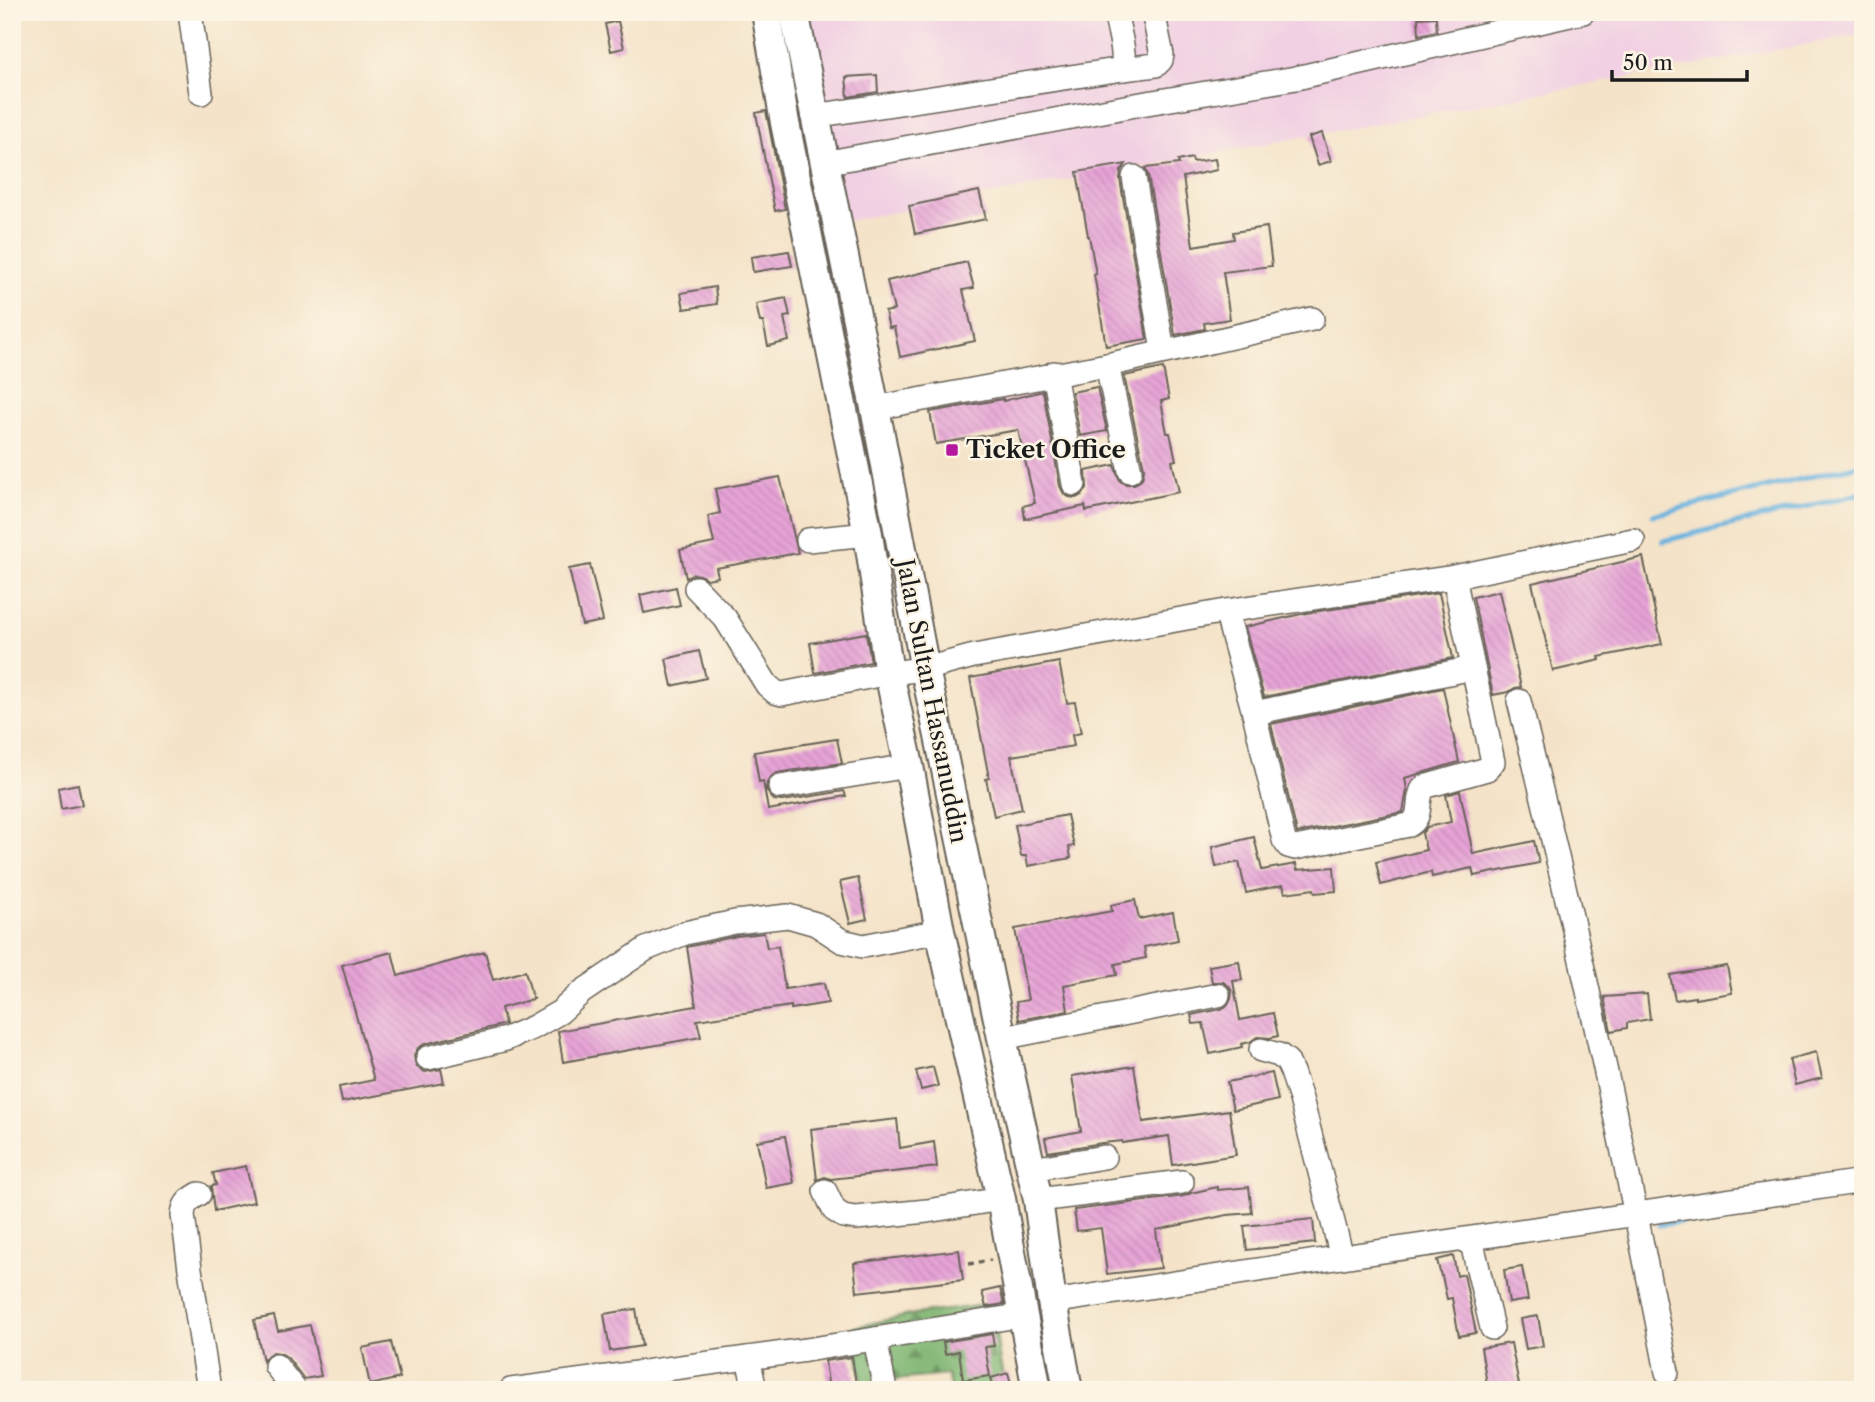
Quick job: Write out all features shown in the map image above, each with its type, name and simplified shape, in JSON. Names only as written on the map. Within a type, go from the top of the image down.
[{"type":"main road","name":"Jalan Sultan Hassanuddin","points":[[766,12],[785,123],[868,534],[889,673],[940,931],[1001,1199],[1037,1390]]},
{"type":"main road","name":"Jalan Sultan Hassanuddin","points":[[794,12],[925,669],[1038,1200],[1068,1390]]},
{"type":"main road","points":[[785,123],[814,116]]},
{"type":"main road","points":[[796,171],[824,163]]},
{"type":"street","points":[[190,12],[201,93]]},
{"type":"street","points":[[1115,12],[1124,53],[1123,69]]},
{"type":"street","points":[[814,116],[1156,65],[1162,55],[1153,12]]},
{"type":"street","points":[[824,163],[1296,78],[1583,12]]},
{"type":"street","points":[[1134,177],[1163,351]]},
{"type":"street","points":[[875,408],[1107,365],[1312,319]]},
{"type":"street","points":[[1107,365],[1130,471]]},
{"type":"street","points":[[1055,373],[1074,484]]},
{"type":"street","points":[[808,540],[868,534]]},
{"type":"street","points":[[696,588],[724,618],[767,685],[782,694],[1226,611],[1454,577],[1633,540]]},
{"type":"street","points":[[1226,611],[1255,713],[1284,841],[1295,848],[1409,825],[1417,817],[1423,787],[1487,769],[1491,765],[1494,758],[1454,577]]},
{"type":"street","points":[[1255,713],[1473,668]]},
{"type":"street","points":[[1519,701],[1559,860],[1637,1214],[1667,1372]]},
{"type":"street","points":[[780,788],[909,766]]},
{"type":"street","points":[[428,1058],[506,1039],[534,1027],[560,1012],[582,992],[646,949],[685,933],[735,922],[788,916],[816,924],[842,941],[863,946],[940,931]]},
{"type":"street","points":[[1002,1038],[1218,995]]},
{"type":"street","points":[[1261,1050],[1279,1055],[1287,1061],[1292,1072],[1342,1257]]},
{"type":"street","points":[[1031,1169],[1104,1157]]},
{"type":"street","points":[[1052,1302],[1863,1181]]},
{"type":"street","points":[[1038,1200],[1182,1182]]},
{"type":"street","points":[[825,1191],[834,1210],[843,1216],[856,1218],[928,1211],[1001,1199]]},
{"type":"street","points":[[198,1194],[187,1201],[183,1207],[183,1215],[209,1390]]},
{"type":"street","points":[[1471,1239],[1492,1328]]},
{"type":"street","points":[[512,1390],[748,1358],[1024,1315]]},
{"type":"street","points":[[875,1339],[885,1390]]},
{"type":"street","points":[[748,1358],[755,1390]]},
{"type":"street","points":[[276,1366],[295,1390]]},
{"type":"shaded area","points":[[801,12],[1863,12],[1863,34],[841,222]]},
{"type":"green space","points":[[992,1304],[1006,1390],[951,1390],[947,1375],[862,1383],[854,1327],[915,1314]]},
{"type":"building","points":[[1436,17],[1437,31],[1419,35],[1418,18]]},
{"type":"building","points":[[618,21],[624,48],[611,51],[605,24]]},
{"type":"building","points":[[877,75],[878,92],[848,97],[846,77]]},
{"type":"building","points":[[766,111],[785,209],[775,211],[756,113]]},
{"type":"building","points":[[1322,133],[1331,161],[1318,165],[1309,137]]},
{"type":"building","points":[[1192,158],[1193,162],[1215,159],[1217,170],[1183,177],[1193,246],[1234,239],[1233,232],[1267,227],[1272,266],[1223,272],[1230,319],[1204,323],[1205,329],[1175,335],[1145,168],[1179,164],[1178,161]]},
{"type":"building","points":[[1126,164],[1120,179],[1147,339],[1106,346],[1077,172]]},
{"type":"building","points":[[979,191],[986,219],[915,234],[909,206]]},
{"type":"building","points":[[789,251],[792,266],[753,272],[751,257]]},
{"type":"building","points":[[967,262],[974,288],[963,290],[975,341],[900,357],[894,327],[889,328],[885,312],[894,310],[887,281]]},
{"type":"building","points":[[715,287],[717,304],[684,309],[681,293]]},
{"type":"building","points":[[786,298],[790,316],[784,317],[789,341],[768,346],[756,304]]},
{"type":"building","points":[[1163,368],[1169,399],[1161,401],[1176,460],[1172,461],[1179,492],[1086,511],[1085,506],[1025,519],[1023,506],[1035,503],[1018,430],[936,444],[930,412],[1003,401],[1043,391],[1060,486],[1064,494],[1076,498],[1082,495],[1087,488],[1086,471],[1114,465],[1120,481],[1134,484],[1140,481],[1144,468],[1124,376]]},
{"type":"building","points":[[1097,387],[1107,431],[1080,436],[1072,392]]},
{"type":"building","points":[[780,477],[798,553],[716,568],[718,577],[707,579],[693,574],[686,578],[680,550],[714,543],[708,516],[720,513],[715,489]]},
{"type":"building","points":[[1643,557],[1662,644],[1599,657],[1600,660],[1553,671],[1532,583]]},
{"type":"building","points":[[590,565],[603,621],[582,625],[569,569]]},
{"type":"building","points":[[676,587],[680,605],[644,613],[640,595]]},
{"type":"building","points":[[1499,591],[1521,687],[1493,695],[1473,597]]},
{"type":"building","points":[[1439,593],[1453,658],[1264,697],[1245,627],[1306,613]]},
{"type":"building","points":[[866,633],[871,662],[815,673],[810,643]]},
{"type":"building","points":[[699,651],[706,678],[672,686],[666,659]]},
{"type":"building","points":[[1059,662],[1067,703],[1075,702],[1081,733],[1072,735],[1074,746],[1011,756],[1022,809],[994,816],[970,678]]},
{"type":"building","points":[[1443,688],[1459,762],[1405,778],[1407,790],[1403,812],[1297,833],[1271,724]]},
{"type":"building","points":[[837,739],[842,763],[777,773],[771,777],[766,789],[774,800],[782,801],[844,791],[846,796],[768,810],[763,781],[759,782],[754,752]]},
{"type":"building","points":[[78,784],[82,805],[61,809],[58,788]]},
{"type":"building","points":[[1460,791],[1473,854],[1534,841],[1539,863],[1474,876],[1472,868],[1432,877],[1431,872],[1381,885],[1376,862],[1426,850],[1422,833],[1427,827],[1451,822],[1446,795]]},
{"type":"building","points":[[1067,815],[1074,846],[1069,847],[1071,858],[1028,866],[1026,856],[1021,856],[1015,825]]},
{"type":"building","points":[[1254,837],[1262,870],[1296,864],[1297,870],[1334,867],[1336,891],[1315,893],[1314,889],[1285,893],[1283,885],[1246,893],[1239,862],[1216,867],[1212,847]]},
{"type":"building","points":[[858,878],[867,919],[850,923],[840,882]]},
{"type":"building","points":[[1135,900],[1139,919],[1173,912],[1178,940],[1144,947],[1146,958],[1115,964],[1117,975],[1064,985],[1068,1011],[1019,1020],[1016,1002],[1028,1000],[1015,929],[1112,911],[1111,905]]},
{"type":"building","points":[[764,933],[767,948],[778,946],[785,989],[824,983],[828,1003],[697,1020],[701,1037],[563,1062],[558,1031],[696,1006],[687,947]]},
{"type":"building","points":[[392,952],[398,976],[485,952],[493,980],[525,971],[533,999],[501,1008],[505,1024],[418,1048],[414,1055],[417,1067],[425,1072],[441,1069],[444,1083],[342,1102],[339,1087],[374,1080],[342,965]]},
{"type":"building","points":[[1239,961],[1242,980],[1233,981],[1240,1020],[1273,1013],[1278,1036],[1257,1037],[1241,1044],[1242,1047],[1210,1054],[1203,1023],[1193,1024],[1191,1015],[1228,1005],[1232,992],[1223,982],[1212,982],[1209,966]]},
{"type":"building","points":[[1727,966],[1732,993],[1675,1000],[1670,975]]},
{"type":"building","points":[[1647,994],[1650,1019],[1627,1023],[1627,1028],[1611,1031],[1604,997]]},
{"type":"building","points":[[1816,1052],[1822,1078],[1795,1085],[1789,1059]]},
{"type":"building","points":[[1134,1066],[1143,1122],[1229,1110],[1236,1155],[1173,1165],[1169,1136],[1048,1152],[1045,1138],[1081,1131],[1072,1076]]},
{"type":"building","points":[[933,1067],[938,1086],[921,1090],[916,1071]]},
{"type":"building","points":[[1272,1073],[1278,1100],[1233,1110],[1227,1082]]},
{"type":"building","points":[[897,1119],[900,1148],[934,1142],[937,1167],[831,1179],[825,1177],[817,1180],[811,1129]]},
{"type":"building","points":[[785,1136],[794,1183],[766,1188],[757,1141]]},
{"type":"building","points":[[246,1166],[254,1202],[214,1211],[211,1186],[216,1185],[213,1173]]},
{"type":"building","points":[[1217,1187],[1218,1190],[1249,1187],[1252,1213],[1227,1215],[1156,1230],[1161,1268],[1107,1274],[1101,1228],[1077,1231],[1074,1210],[1184,1196]]},
{"type":"building","points":[[1313,1219],[1315,1243],[1247,1250],[1244,1226]]},
{"type":"building","points":[[959,1250],[963,1280],[857,1292],[854,1263]]},
{"type":"building","points":[[1453,1256],[1457,1276],[1464,1274],[1476,1333],[1459,1336],[1452,1298],[1447,1299],[1437,1260]]},
{"type":"building","points":[[1522,1267],[1528,1300],[1509,1303],[1504,1270]]},
{"type":"building","points":[[1000,1288],[1004,1304],[986,1307],[982,1292]]},
{"type":"building","points":[[636,1309],[642,1346],[610,1351],[604,1314]]},
{"type":"building","points":[[274,1316],[278,1331],[310,1325],[321,1376],[304,1379],[287,1357],[280,1353],[273,1352],[263,1361],[254,1320]]},
{"type":"building","points":[[1538,1316],[1543,1346],[1526,1349],[1520,1319]]},
{"type":"building","points":[[992,1334],[994,1346],[985,1347],[990,1376],[963,1380],[959,1351],[945,1354],[943,1342]]},
{"type":"building","points":[[391,1342],[400,1378],[370,1385],[362,1348]]},
{"type":"building","points":[[1511,1343],[1520,1390],[1488,1390],[1481,1348]]},
{"type":"building","points":[[852,1357],[857,1390],[829,1390],[825,1361]]},
{"type":"building","points":[[1008,1373],[1013,1390],[994,1390],[991,1378]]},
{"type":"waterway","points":[[1653,515],[1863,464]]},
{"type":"waterway","points":[[1663,541],[1863,493]]},
{"type":"waterway","points":[[1580,1012],[1589,1046]]},
{"type":"waterway","points":[[1659,1225],[1863,1193]]},
{"type":"place","name":"Ticket Office","points":[[952,450]]}]
